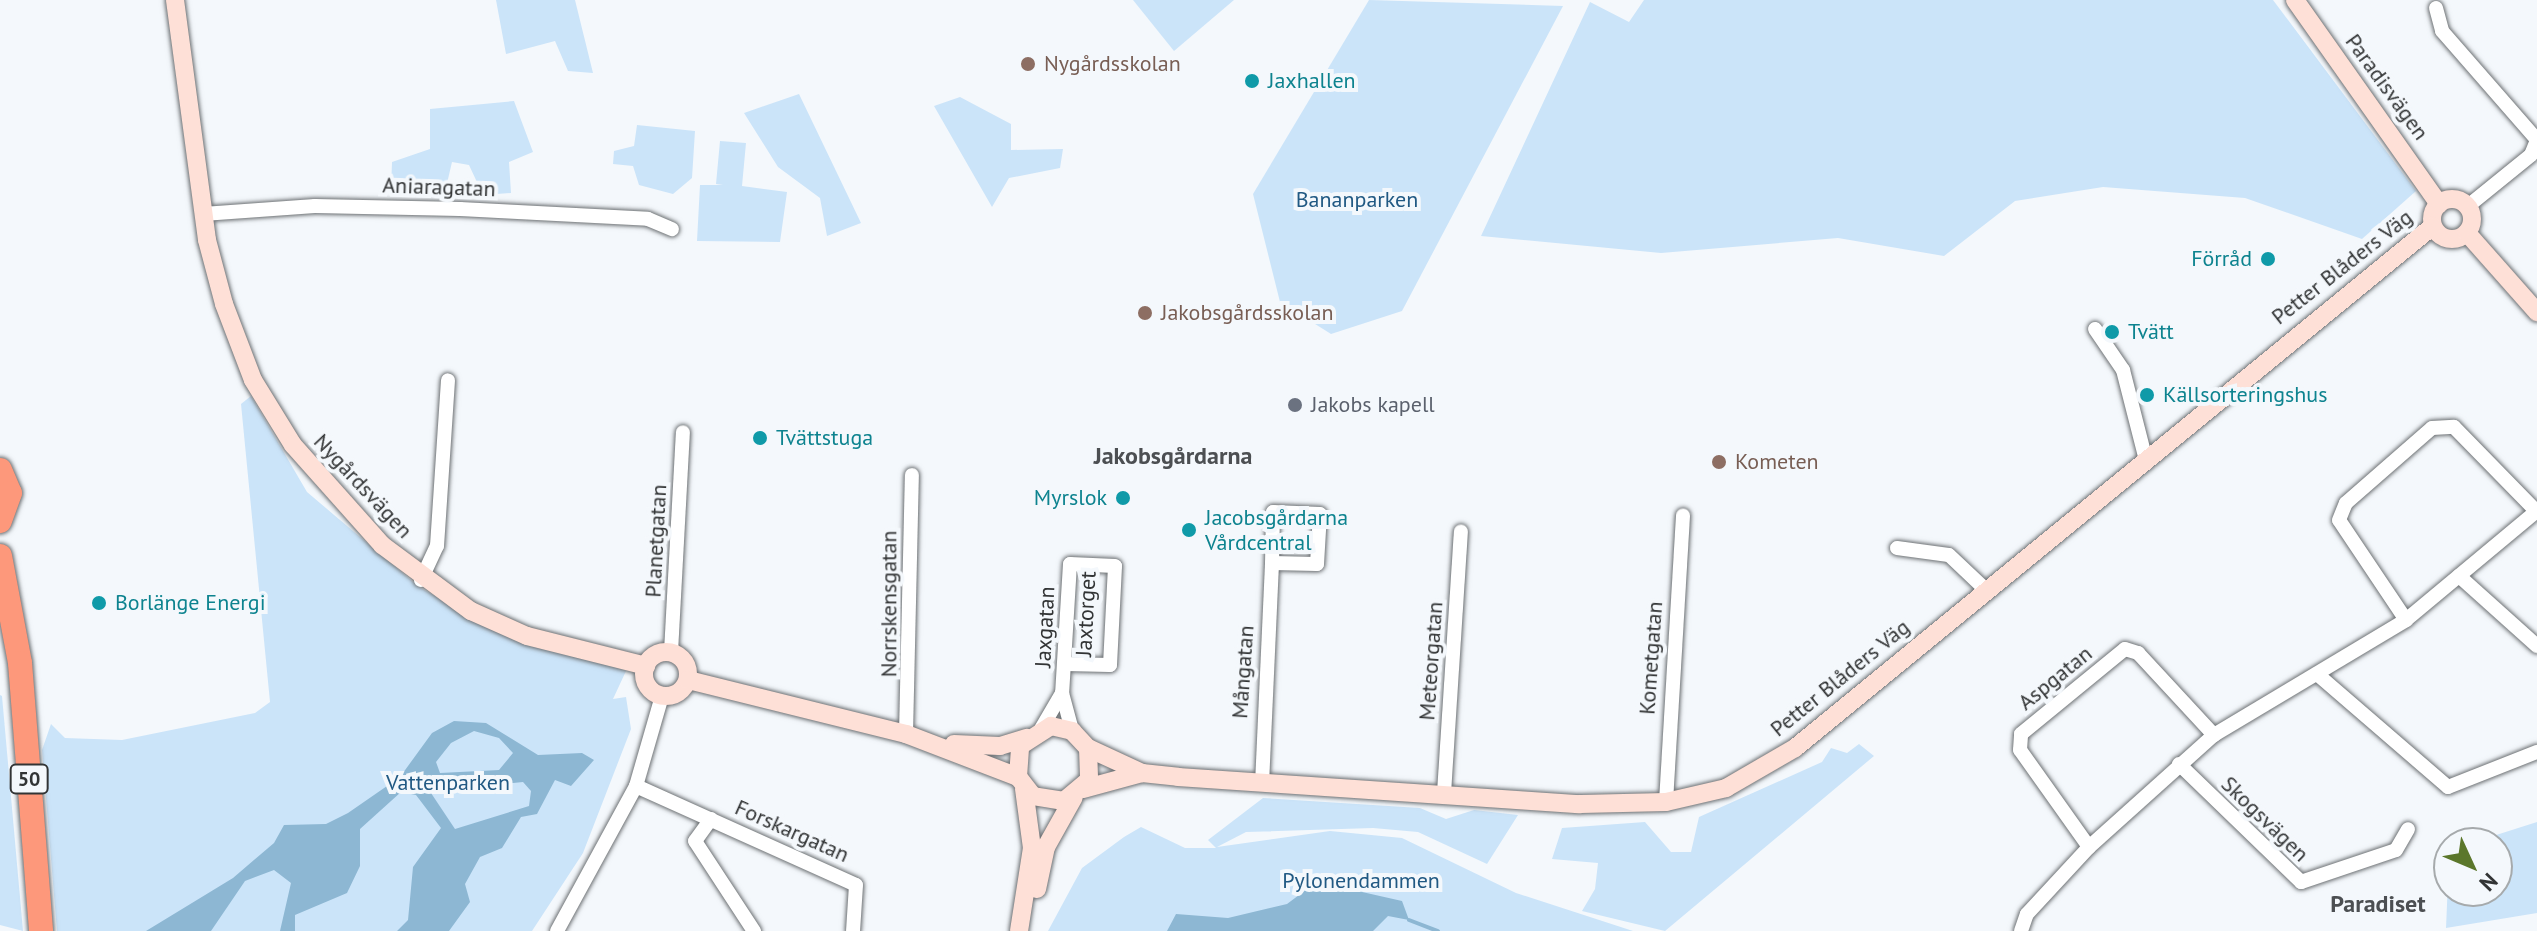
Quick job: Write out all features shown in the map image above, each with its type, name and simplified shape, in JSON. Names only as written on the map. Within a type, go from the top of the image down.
[{"type":"highway","points":[[0,470],[10,493],[1,523]]},
{"type":"highway","name":"50","points":[[0,556],[13,628],[41,931]]},
{"type":"highway","name":"50","points":[[0,599],[13,628]]},
{"type":"street","name":"Nygårdsvägen","points":[[175,0],[203,214],[224,304],[253,380],[316,478],[421,580],[527,636],[646,666]]},
{"type":"street","name":"Paradisvägen","points":[[2295,0],[2439,204]]},
{"type":"street","points":[[2436,8],[2442,31],[2537,140],[2531,155],[2468,206],[2467,233],[2537,312]]},
{"type":"street","points":[[2467,233],[2448,239],[2433,226],[2439,204],[2451,199],[2468,206]]},
{"type":"street","name":"Aniaragatan","points":[[203,214],[303,206],[460,209],[648,219],[672,229]]},
{"type":"street","name":"Petter Blåders Väg","points":[[1088,748],[1142,773],[1262,784],[1666,802],[1726,788],[1767,767],[2145,456],[2433,226]]},
{"type":"street","points":[[2095,329],[2123,370],[2145,456]]},
{"type":"street","points":[[421,580],[437,546],[448,380]]},
{"type":"street","points":[[2021,931],[2027,914],[2089,847],[2214,735],[2406,620],[2537,511],[2454,427],[2432,428],[2346,503],[2339,520],[2406,620]]},
{"type":"street","name":"Planetgatan","points":[[671,652],[683,432]]},
{"type":"street","name":"Norrskensgatan","points":[[906,734],[912,475]]},
{"type":"street","name":"Mångatan","points":[[1262,784],[1273,512],[1320,514],[1317,564],[1272,563]]},
{"type":"street","name":"Kometgatan","points":[[1666,802],[1683,516]]},
{"type":"street","name":"Meteorgatan","points":[[1444,793],[1461,532]]},
{"type":"street","points":[[1897,548],[1949,555],[1985,589]]},
{"type":"street","name":"Jaxgatan","points":[[1070,564],[1062,693],[1072,731]]},
{"type":"street","name":"Jaxtorget","points":[[1065,664],[1110,665],[1115,566],[1070,564]]},
{"type":"street","points":[[2459,576],[2537,646]]},
{"type":"street","name":"Aspgatan","points":[[2089,847],[2020,750],[2021,734],[2125,649],[2138,653],[2214,735]]},
{"type":"street","points":[[662,696],[647,685],[646,666],[671,652],[683,660],[688,680]]},
{"type":"street","points":[[2317,674],[2448,787],[2537,752]]},
{"type":"street","points":[[557,931],[636,786],[662,696],[688,680],[935,743],[1021,783],[1053,803],[1079,793]]},
{"type":"street","name":"Jaxgatan","points":[[1034,733],[1062,693]]},
{"type":"street","points":[[935,743],[1000,746],[1034,733],[1072,731],[1088,748],[1092,769],[1046,847],[1030,931]]},
{"type":"street","points":[[1019,931],[1032,848],[1017,756],[1034,733]]},
{"type":"street","name":"Skogsvägen","points":[[2179,764],[2301,882],[2396,850],[2408,829]]},
{"type":"street","name":"Petter Blåders Väg","points":[[1079,793],[1142,773]]},
{"type":"street","name":"Forskargatan","points":[[636,786],[856,885],[853,931]]},
{"type":"street","name":"Forskargatan","points":[[711,819],[695,841],[754,931]]},
{"type":"green space","points":[[496,0],[575,0],[593,73],[568,71],[555,41],[506,54]]},
{"type":"green space","points":[[1133,0],[1234,0],[1174,51]]},
{"type":"green space","name":"Bananparken","points":[[1369,0],[1563,6],[1402,311],[1331,334],[1280,302],[1253,194]]},
{"type":"green space","points":[[1644,0],[2273,0],[2416,191],[2362,239],[2245,198],[2103,187],[2015,201],[1944,256],[1838,238],[1661,253],[1481,236],[1590,2],[1629,22]]},
{"type":"green space","points":[[799,94],[861,223],[827,236],[820,198],[778,167],[744,113]]},
{"type":"green space","points":[[960,97],[1011,124],[1011,150],[1063,149],[1060,168],[1009,178],[992,207],[934,106]]},
{"type":"green space","points":[[514,101],[533,152],[509,162],[511,193],[483,195],[469,165],[452,162],[445,192],[391,189],[392,162],[430,149],[430,109]]},
{"type":"green space","points":[[637,125],[695,131],[692,178],[673,194],[639,185],[633,166],[613,164],[614,151],[634,146]]},
{"type":"green space","points":[[720,141],[746,143],[742,186],[787,192],[780,242],[697,241],[700,185],[723,185],[716,184]]},
{"type":"green space","name":"Vattenparken","points":[[251,396],[307,492],[419,587],[463,612],[626,671],[613,699],[626,697],[631,729],[583,853],[532,931],[57,931],[42,750],[51,724],[65,738],[122,740],[255,713],[270,702],[241,404]]},
{"type":"green space","points":[[2,696],[23,931],[0,925]]},
{"type":"green space","points":[[1859,744],[1874,756],[1665,931],[1582,911],[1595,889],[1598,863],[1552,859],[1562,828],[1645,822],[1671,852],[1691,852],[1699,817],[1822,762],[1831,748],[1847,753]]},
{"type":"green space","name":"Pylonendammen","points":[[1263,798],[1420,808],[1446,819],[1474,810],[1518,815],[1487,864],[1418,832],[1373,828],[1246,832],[1217,847],[1330,831],[1402,838],[1516,893],[1633,931],[1048,931],[1082,868],[1124,837],[1141,827],[1185,848],[1216,848],[1208,840]]},
{"type":"green space","points":[[2537,822],[2537,913],[2446,928],[2447,907],[2513,907],[2513,830]]},
{"type":"shaded area","name":"Vattenparken","points":[[454,721],[486,723],[538,755],[582,753],[594,760],[571,786],[555,780],[537,814],[521,817],[502,848],[480,857],[465,884],[470,902],[449,931],[397,931],[408,920],[413,867],[441,828],[416,795],[401,792],[360,829],[360,866],[347,893],[295,915],[295,931],[280,931],[291,883],[274,870],[245,881],[211,931],[146,931],[233,878],[274,843],[284,825],[326,824],[348,813],[400,777],[432,733]],"holes":[[[474,731],[499,738],[513,753],[499,770],[440,773],[436,762],[451,743]],[[443,778],[484,786],[523,782],[531,791],[529,806],[455,829],[431,793]]]},
{"type":"shaded area","name":"Pylonendammen","points":[[1340,887],[1402,901],[1409,920],[1388,916],[1373,931],[1167,931],[1176,914],[1228,918],[1287,904],[1307,889]]},
{"type":"waterway","points":[[1409,920],[1438,931]]},
{"type":"place","name":"Nygårdsskolan","points":[[1028,64]]},
{"type":"place","name":"Jaxhallen","points":[[1252,81]]},
{"type":"place","name":"Förråd","points":[[2268,259]]},
{"type":"place","name":"Jakobsgårdsskolan","points":[[1145,313]]},
{"type":"place","name":"Tvätt","points":[[2112,332]]},
{"type":"place","name":"Källsorteringshus","points":[[2147,395]]},
{"type":"place","name":"Jakobs kapell","points":[[1295,405]]},
{"type":"place","name":"Tvättstuga","points":[[760,438]]},
{"type":"place","name":"Kometen","points":[[1719,462]]},
{"type":"place","name":"Myrslok","points":[[1123,498]]},
{"type":"place","name":"Jacobsgårdarna Vårdcentral","points":[[1189,530]]},
{"type":"place","name":"Borlänge Energi","points":[[99,603]]},
{"type":"district","name":"Jakobsgårdarna","points":[[1173,456]]},
{"type":"district","name":"Paradiset","points":[[2378,904]]}]
